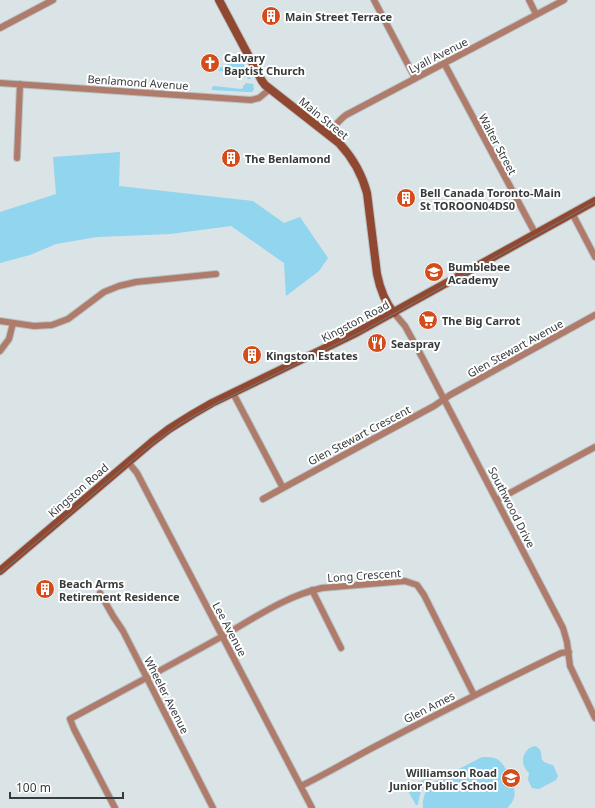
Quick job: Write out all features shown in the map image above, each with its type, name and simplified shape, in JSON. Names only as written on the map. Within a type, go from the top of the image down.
[{"type":"main road","name":"Main Street","points":[[219,0],[262,81],[270,89],[339,142],[348,152],[361,175],[367,193],[379,286],[388,305],[394,313]]},
{"type":"main road","name":"Kingston Road","points":[[0,571],[128,462],[169,429],[193,414],[233,393],[342,341],[595,201]]},
{"type":"street","points":[[0,28],[53,0]]},
{"type":"street","points":[[374,0],[415,78]]},
{"type":"street","points":[[529,0],[536,14]]},
{"type":"street","name":"Lyall Avenue","points":[[328,134],[340,119],[346,115],[564,0]]},
{"type":"street","name":"Walter Street","points":[[444,64],[535,233]]},
{"type":"street","name":"Benlamond Avenue","points":[[0,83],[251,100],[259,98],[270,89]]},
{"type":"street","points":[[17,158],[20,84]]},
{"type":"street","points":[[572,213],[595,257]]},
{"type":"street","points":[[0,321],[39,326],[52,325],[60,323],[73,316],[111,288],[126,284],[216,274]]},
{"type":"street","name":"Southwood Drive","points":[[394,313],[405,326],[445,399],[563,628],[567,640],[570,666],[595,718]]},
{"type":"street","name":"Glen Stewart Avenue","points":[[445,399],[595,315]]},
{"type":"street","points":[[0,351],[9,339],[13,323]]},
{"type":"street","points":[[233,393],[283,488]]},
{"type":"street","name":"Glen Stewart Crescent","points":[[263,500],[445,399]]},
{"type":"street","points":[[497,500],[595,447]]},
{"type":"street","name":"Lee Avenue","points":[[128,462],[137,473],[312,808]]},
{"type":"street","name":"Long Crescent","points":[[115,808],[70,719],[287,599],[312,590],[405,581],[417,585],[424,595],[474,696]]},
{"type":"street","points":[[312,590],[342,648]]},
{"type":"street","name":"Wheeler Avenue","points":[[100,593],[112,616],[124,631],[213,808]]},
{"type":"street","name":"Glen Ames","points":[[301,786],[326,774],[375,746],[474,696],[561,653],[568,652]]},
{"type":"shaded area","points":[[238,57],[242,61],[251,79],[243,77],[243,72],[218,71],[220,68],[236,60],[235,58]]},
{"type":"shaded area","points":[[245,83],[253,84],[254,89],[252,92],[212,90],[212,87],[214,86],[241,89]]},
{"type":"shaded area","points":[[120,152],[119,186],[253,201],[284,223],[300,217],[328,258],[319,271],[286,296],[284,263],[231,226],[170,234],[97,237],[56,244],[30,255],[0,263],[0,212],[56,194],[53,157]]},
{"type":"shaded area","points":[[535,746],[540,750],[543,761],[553,765],[558,776],[556,780],[539,789],[532,788],[528,780],[529,773],[523,761],[523,757],[527,750]]},
{"type":"shaded area","points":[[482,757],[497,759],[503,764],[506,770],[515,792],[511,804],[507,808],[423,808],[425,794],[434,782]]},
{"type":"shaded area","points":[[438,772],[438,775],[429,781],[422,790],[418,805],[416,805],[408,791],[408,788]]},
{"type":"tram line","points":[[0,573],[147,448],[181,423],[217,403],[363,331],[595,202]]},
{"type":"place","name":"Main Street Terrace","points":[[271,16]]},
{"type":"place","name":"Calvary Baptist Church","points":[[210,63]]},
{"type":"place","name":"The Benlamond","points":[[231,158]]},
{"type":"place","name":"Bell Canada Toronto-Main St TOROON04DS0","points":[[406,198]]},
{"type":"place","name":"Bumblebee Academy","points":[[434,272]]},
{"type":"place","name":"The Big Carrot","points":[[428,320]]},
{"type":"place","name":"Seaspray","points":[[377,343]]},
{"type":"place","name":"Kingston Estates","points":[[252,355]]},
{"type":"place","name":"Beach Arms Retirement Residence","points":[[45,589]]},
{"type":"place","name":"Williamson Road Junior Public School","points":[[511,778]]}]
